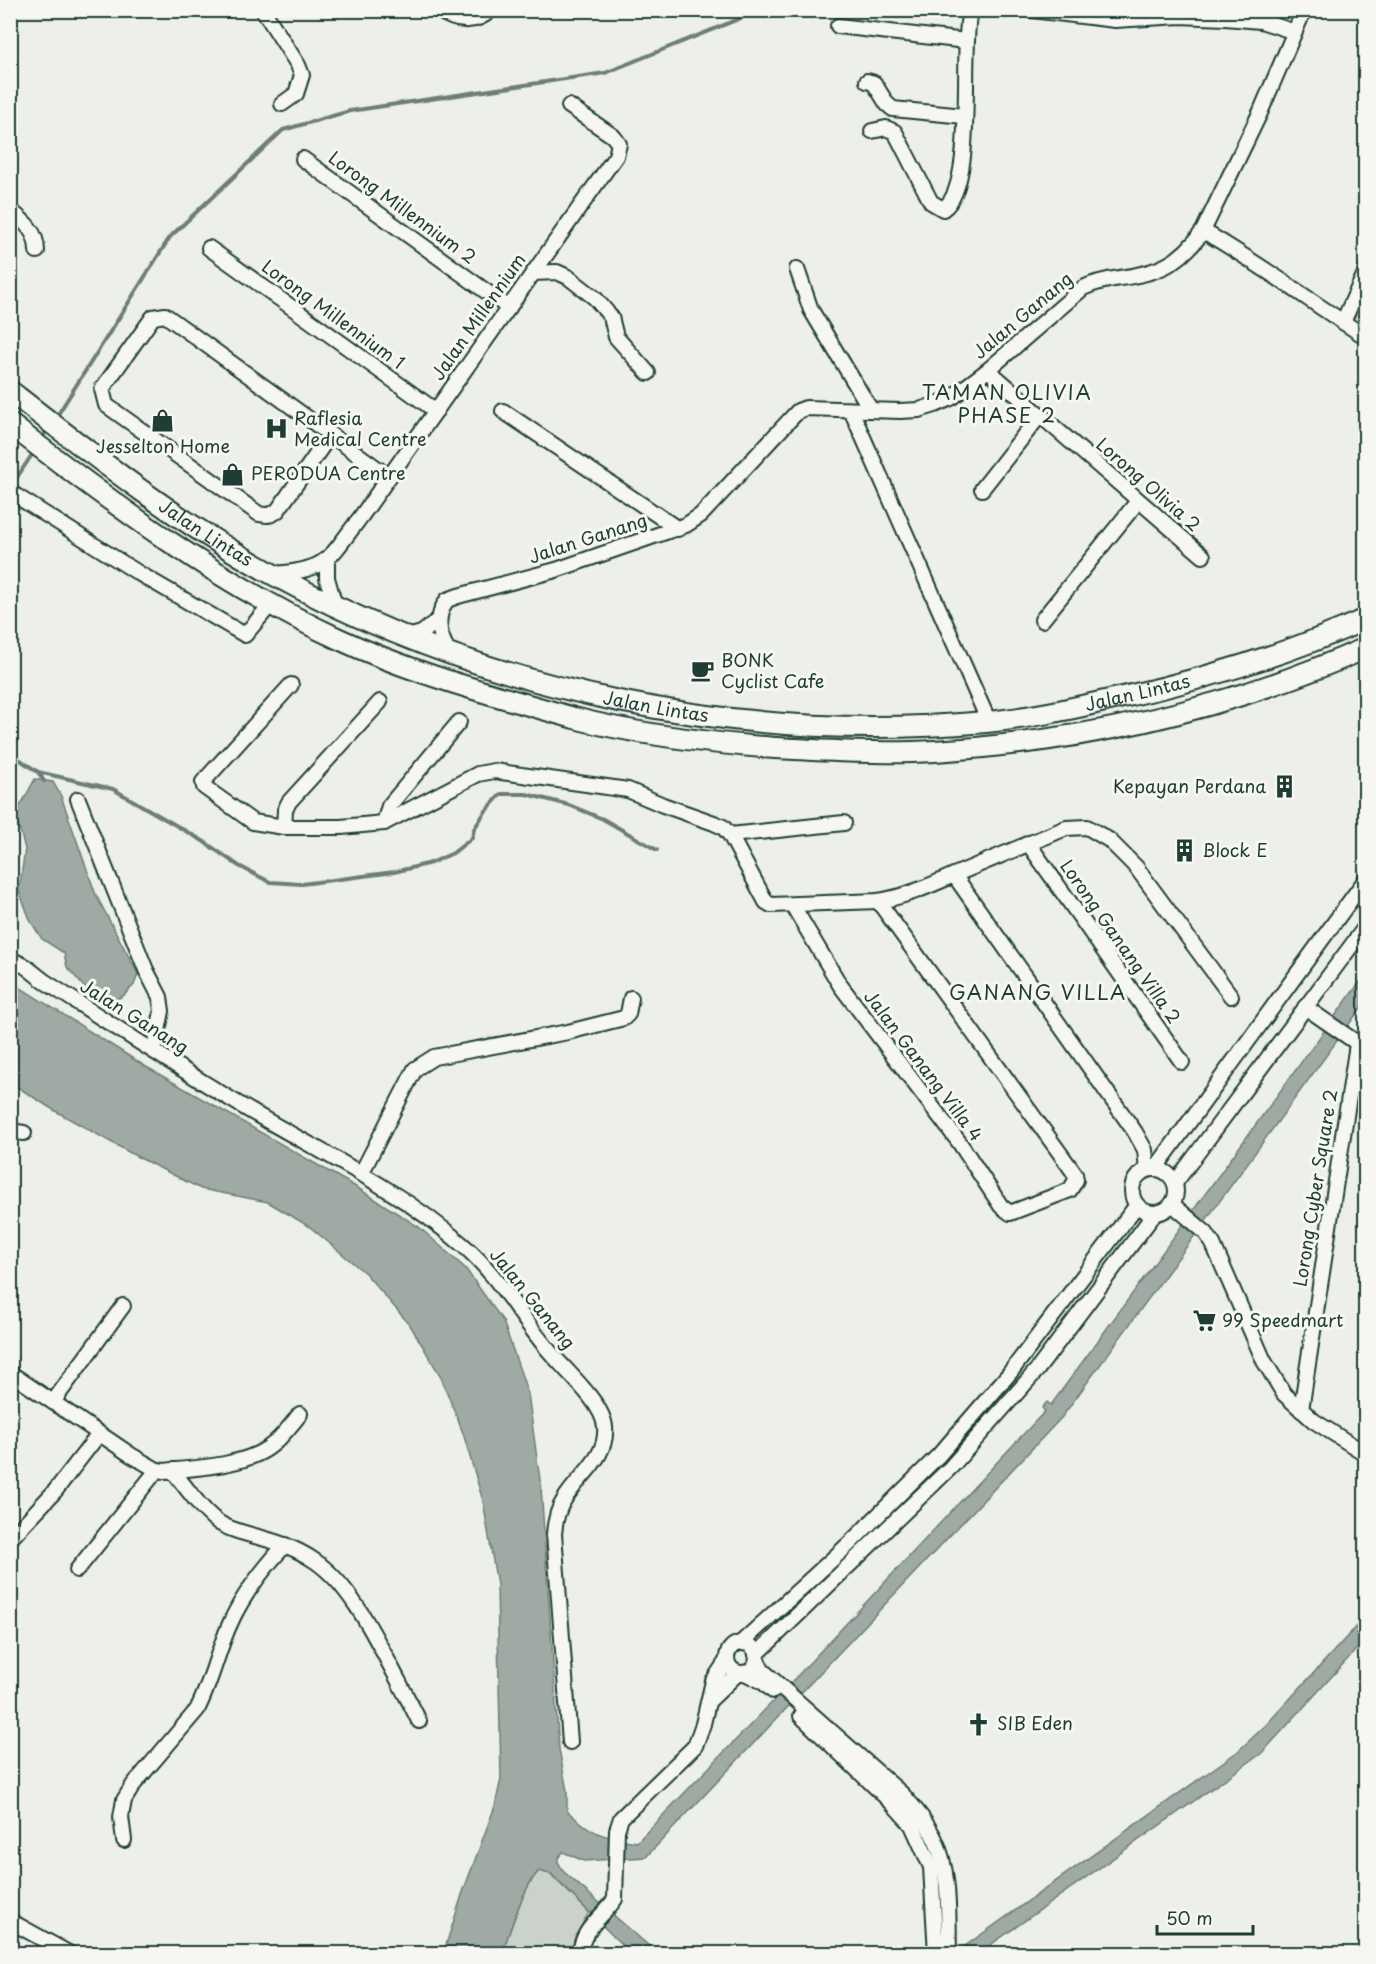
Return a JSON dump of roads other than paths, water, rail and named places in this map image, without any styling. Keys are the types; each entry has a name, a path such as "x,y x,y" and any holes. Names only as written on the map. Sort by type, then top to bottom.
{"highway":[{"name":"Jalan Lintas","path":"10,391 124,480 195,527 273,574 335,606 450,654 581,693 663,710 742,721 836,727 927,726 989,722 1098,703 1198,680 1326,637 1365,619"},
{"name":"Jalan Lintas","path":"18,430 110,501 177,547 271,604 338,638 399,664 455,684 576,718 652,734 738,746 834,752 933,751 1030,742 1167,717 1281,683 1365,648"},
{"path":"927,726 923,734 924,740 933,751"}],"street":[{"path":"263,10 302,75 296,93 282,104"},
{"path":"438,10 453,19 466,21 477,19 491,10"},
{"path":"872,131 886,128 895,132 931,202 943,209 949,205 961,176 966,40 970,10"},
{"path":"1032,10 1115,20 1180,16 1261,21 1295,32"},
{"name":"Jalan Ganang","path":"406,637 422,633 438,620 443,605 452,598 556,570 678,529 701,515 798,411 806,408 900,411 919,410 936,405 951,398 988,370 1083,288 1092,283 1151,273 1164,268 1185,252 1203,231 1256,123 1304,10"},
{"path":"838,26 966,40"},
{"path":"867,81 874,83 887,104 893,109 964,116"},
{"name":"Jalan Millennium","path":"327,560 389,477 619,150 619,144 613,136 569,106"},
{"name":"Lorong Millennium 2","path":"303,159 509,308"},
{"path":"10,210 37,238 38,251"},
{"path":"1203,231 1244,255 1365,337"},
{"name":"Lorong Millennium 1","path":"209,248 436,411"},
{"path":"797,269 811,310 871,410"},
{"path":"1343,322 1365,271"},
{"path":"533,273 557,272 568,277 596,298 611,317 616,337 648,373"},
{"path":"330,435 278,510 272,515 259,514 106,405 102,389 153,317 165,315 389,477"},
{"name":"Lorong Olivia 2","path":"988,370 1203,556"},
{"path":"851,410 989,722"},
{"path":"503,411 678,529"},
{"path":"982,489 1040,415"},
{"path":"10,492 140,574 245,635 271,604"},
{"path":"1042,620 1138,501"},
{"path":"273,574 308,570 327,560 327,578 335,606"},
{"path":"438,620 443,644 450,654"},
{"path":"291,685 203,783 204,788 253,822 284,827 341,827 384,823 478,774 494,771 628,790 663,806 723,827 730,834 766,902 771,905 793,906 878,901 909,895 1066,828 1087,827 1109,840 1136,867 1231,996"},
{"path":"284,827 285,810 289,802 380,702"},
{"path":"384,823 388,806 459,722"},
{"path":"78,800 146,970 160,997 162,1011 154,1051"},
{"path":"730,834 844,823"},
{"name":"Lorong Ganang Villa 2","path":"1028,843 1182,1062"},
{"path":"954,875 1135,1131 1151,1169"},
{"path":"1365,879 1151,1169 1141,1173 1132,1185 1133,1199 1142,1209 1155,1213 1178,1209 1206,1233 1213,1244 1264,1361 1284,1394 1314,1421 1365,1454"},
{"name":"Jalan Ganang Villa 4","path":"793,906 840,986 959,1142 1001,1206 1010,1213 1070,1190 1074,1186 1075,1174 878,901"},
{"path":"1175,1183 1365,926"},
{"name":"Jalan Ganang","path":"10,959 25,966 44,981 246,1108 402,1199 441,1227 490,1272 547,1349 603,1416 606,1437 602,1448 563,1501 558,1511 554,1534 570,1742"},
{"path":"361,1174 415,1069 434,1058 568,1032 624,1018 628,1014 631,998"},
{"path":"1305,1007 1361,1046"},
{"name":"Lorong Cyber Square 2","path":"1301,1410 1361,1046"},
{"path":"1151,1169 1167,1173 1175,1183 1178,1209"},
{"path":"580,1953 584,1937 591,1926 615,1899 617,1830 623,1816 695,1746 713,1681 727,1660 729,1651 741,1643 843,1550 939,1455 1009,1374 1137,1205"},
{"path":"709,1701 741,1673 753,1668 756,1657 951,1467 1037,1370 1155,1213"},
{"path":"53,1402 123,1306"},
{"path":"10,1373 99,1434 157,1470 220,1464 257,1454 280,1437 300,1414"},
{"path":"10,1539 55,1491 99,1434"},
{"path":"77,1569 157,1470"},
{"path":"172,1470 220,1523 232,1529 285,1545 316,1562 333,1576 355,1605 382,1650 410,1699 419,1721"},
{"path":"124,1840 121,1817 124,1800 134,1784 197,1710 204,1697 228,1627 238,1608 258,1576 285,1545"},
{"path":"741,1643 749,1646 766,1679 808,1716 912,1825 931,1867 942,1950"},
{"path":"727,1660 730,1668 766,1679"},
{"path":"10,1921 70,1953"}],"waterway":[{"path":"55,419 170,237 283,130 350,111 605,73 761,10"},
{"path":"40,441 49,427"},
{"path":"10,488 35,450"},
{"path":"10,753 38,772 44,781"},
{"path":"38,772 113,789 203,841 239,866 270,882 302,884 394,872 431,863 453,853 472,838 474,829 485,812 501,794 526,794 569,805 603,819 657,850"}],"place":[{"name":"Jesselton Home","path":"163,421"},
{"name":"Raflesia Medical Centre","path":"276,429"},
{"name":"PERODUA Centre","path":"233,474"},
{"name":"BONK Cyclist Cafe","path":"703,671"},
{"name":"Kepayan Perdana","path":"1284,787"},
{"name":"Block E","path":"1184,851"},
{"name":"99 Speedmart","path":"1204,1321"},
{"name":"SIB Eden","path":"979,1724"}],"district":[{"name":"TAMAN OLIVIA PHASE 2","path":"1007,404"},
{"name":"GANANG VILLA","path":"1038,993"}]}
